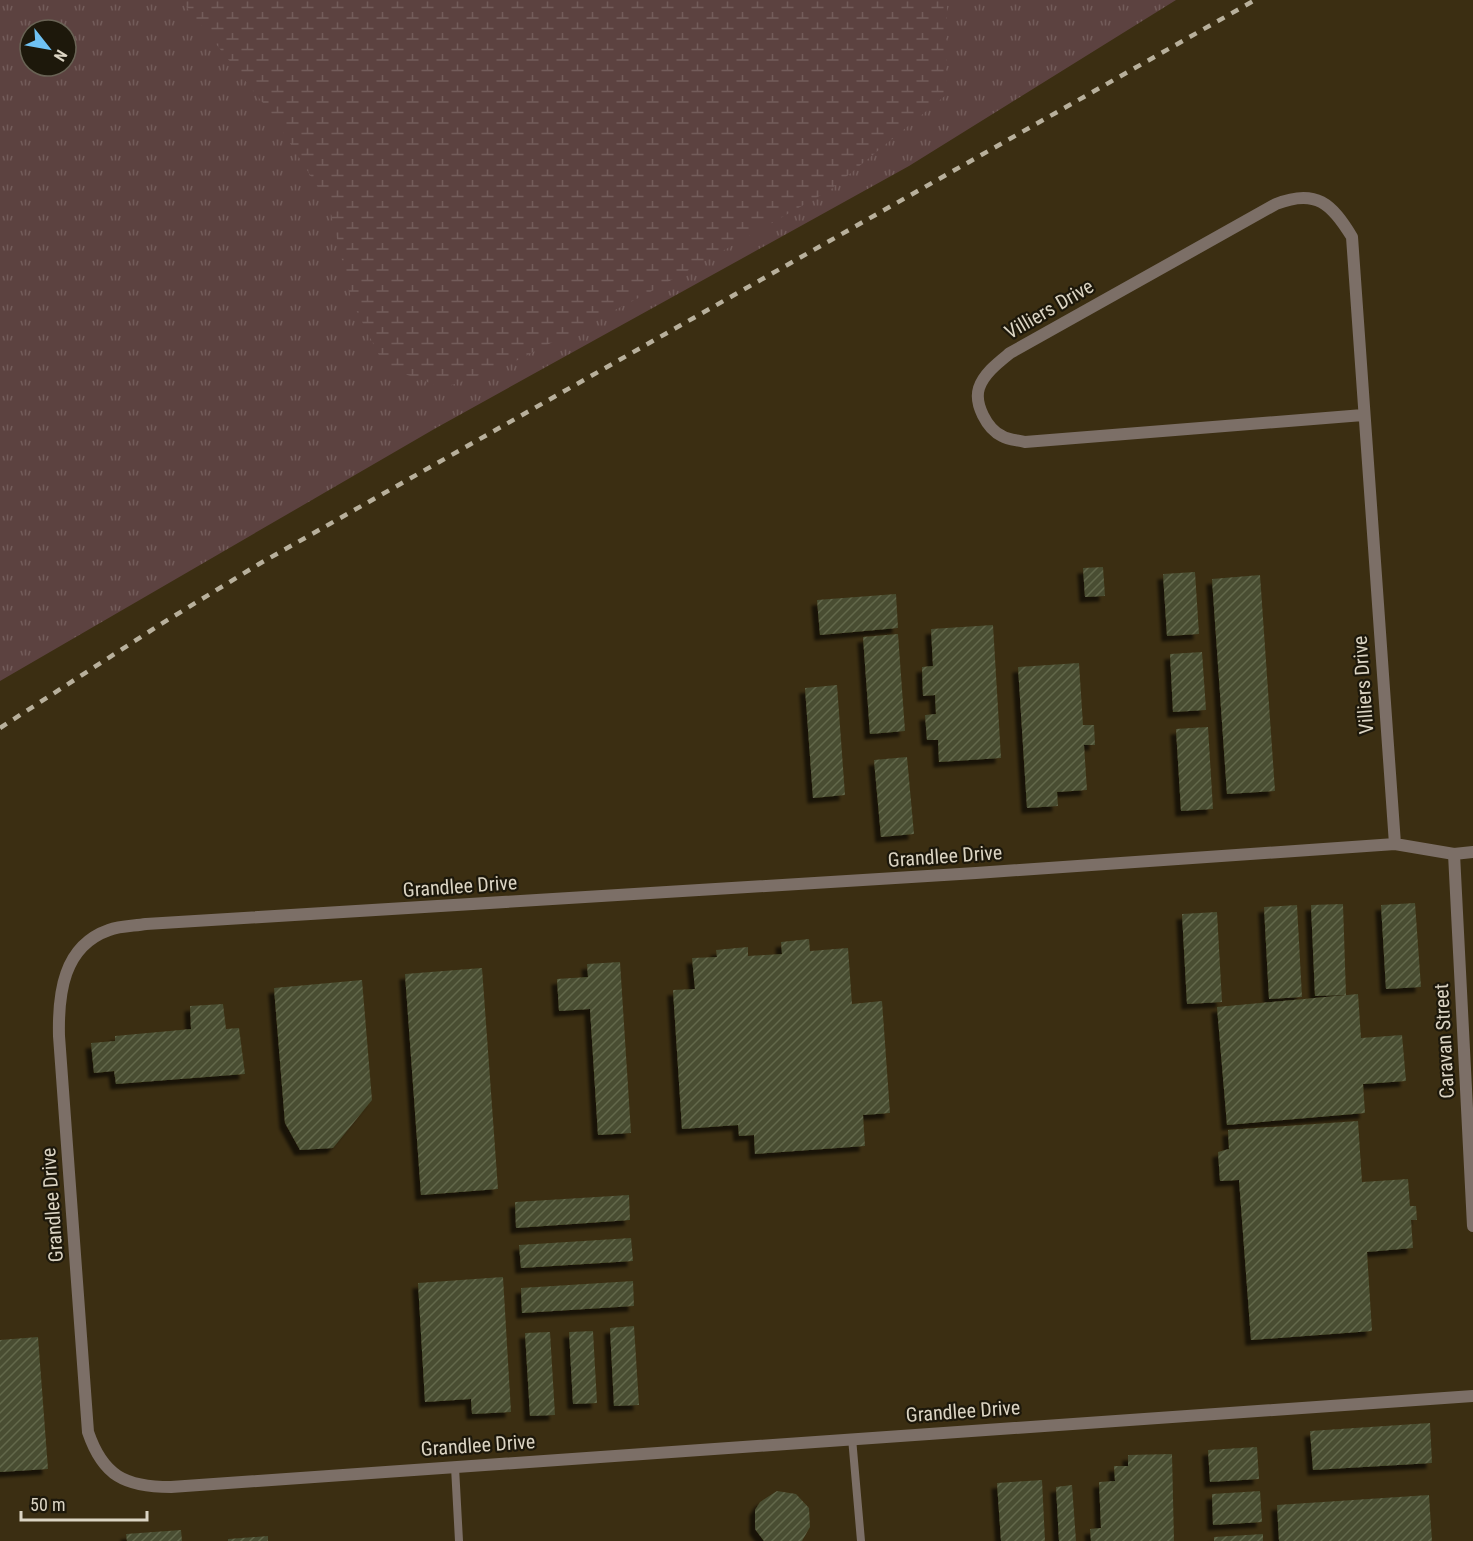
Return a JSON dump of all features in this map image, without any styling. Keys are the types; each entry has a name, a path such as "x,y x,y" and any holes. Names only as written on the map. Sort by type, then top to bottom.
{"street":[{"name":"Villiers Drive","path":"1363,415 1025,442 1001,436 986,422 979,402 978,388 991,369 1011,353 1276,204 1295,196 1316,200 1337,211 1352,237 1395,844"},
{"name":"Grandlee Drive","path":"1473,852 1454,854 1395,844 988,873 146,924 110,930 91,939 71,962 58,1000 88,1432 96,1455 107,1469 119,1477 155,1487 1473,1396"},
{"name":"Caravan Street","path":"1454,854 1473,1226"}],"lane":[{"path":"852,1438 861,1541"},
{"path":"455,1467 459,1541"}],"green space":[{"path":"0,0 1176,0 909,166 436,428 0,681"},
{"path":"181,0 947,0 946,95 830,190 652,291 510,364 444,388 385,367 352,302 329,205 271,113"}],"building":[{"path":"1103,567 1105,596 1085,597 1083,568"},
{"path":"1195,572 1199,634 1167,636 1163,574"},
{"path":"1260,575 1275,791 1227,794 1212,579"},
{"path":"896,594 898,628 820,635 817,600"},
{"path":"993,625 1001,758 939,762 938,740 927,740 925,715 936,714 935,695 923,696 922,667 933,666 931,629"},
{"path":"898,634 905,731 870,734 863,637"},
{"path":"1202,652 1206,710 1173,712 1170,654"},
{"path":"1079,663 1083,725 1094,725 1095,745 1084,745 1087,790 1057,792 1058,806 1027,808 1018,667"},
{"path":"837,685 845,795 813,798 805,688"},
{"path":"1208,727 1213,809 1181,811 1176,729"},
{"path":"907,757 914,834 881,837 874,760"},
{"path":"1415,903 1421,987 1386,989 1381,905"},
{"path":"1343,904 1346,995 1315,996 1311,905"},
{"path":"1297,905 1302,997 1269,999 1264,907"},
{"path":"1217,912 1222,1002 1187,1004 1182,914"},
{"path":"809,939 810,951 848,948 852,1004 882,1001 890,1113 863,1115 865,1146 755,1154 754,1135 739,1136 738,1125 682,1129 673,990 695,989 692,958 717,957 716,950 748,947 748,956 782,954 781,942"},
{"path":"620,962 631,1133 598,1135 590,1009 559,1011 557,979 588,977 587,964"},
{"path":"482,968 498,1189 421,1195 405,974"},
{"path":"362,980 372,1100 333,1148 300,1150 285,1123 274,988"},
{"path":"1358,994 1361,1038 1402,1035 1406,1081 1363,1084 1365,1113 1227,1125 1217,1007"},
{"path":"223,1004 226,1029 239,1028 245,1074 116,1084 114,1071 94,1073 91,1043 115,1041 115,1036 191,1029 190,1006"},
{"path":"1358,1121 1362,1182 1408,1179 1410,1206 1416,1206 1417,1220 1411,1220 1413,1248 1367,1252 1372,1331 1251,1340 1239,1180 1220,1181 1218,1152 1229,1149 1228,1130"},
{"path":"629,1195 630,1220 516,1228 515,1202"},
{"path":"631,1238 633,1261 521,1268 519,1245"},
{"path":"503,1277 511,1412 472,1414 471,1399 425,1402 418,1283"},
{"path":"633,1281 634,1306 522,1313 521,1288"},
{"path":"634,1326 639,1405 614,1406 610,1328"},
{"path":"593,1331 597,1403 573,1404 569,1332"},
{"path":"550,1332 555,1415 530,1416 525,1333"},
{"path":"38,1337 48,1469 0,1472 0,1340"},
{"path":"1430,1423 1432,1463 1313,1470 1310,1431"},
{"path":"1257,1447 1259,1479 1210,1482 1208,1450"},
{"path":"1172,1454 1174,1541 1091,1541 1090,1529 1101,1528 1099,1482 1115,1481 1114,1466 1128,1466 1128,1455"},
{"path":"1042,1480 1045,1541 1001,1541 997,1483"},
{"path":"1072,1485 1076,1541 1059,1541 1056,1487"},
{"path":"777,1491 796,1494 809,1508 810,1527 802,1541 764,1541 755,1529 755,1510 760,1502"},
{"path":"1260,1491 1262,1522 1213,1525 1212,1494"},
{"path":"1429,1495 1432,1541 1279,1541 1277,1505"},
{"path":"181,1530 182,1541 127,1541 126,1534"},
{"path":"1263,1534 1263,1541 1214,1541 1214,1537"},
{"path":"268,1536 268,1541 228,1541 228,1539"}],"railway":[{"path":"0,728 259,564 1255,0"}]}
